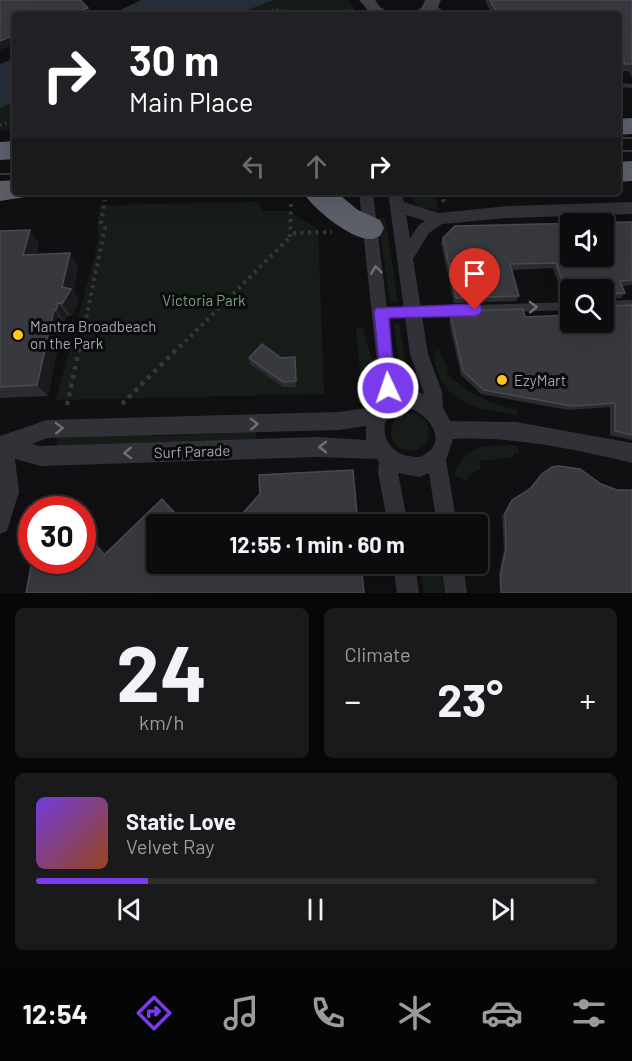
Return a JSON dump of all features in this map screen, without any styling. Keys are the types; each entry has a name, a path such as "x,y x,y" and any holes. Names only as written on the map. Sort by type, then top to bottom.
{"highway":[{"path":"321,195 348,218 370,228"}],"street":[{"path":"366,195 381,312 383,409 375,432 385,454 396,514"},
{"path":"395,198 414,212 632,208"},
{"path":"385,454 408,467 428,464 442,450 445,430 434,410 432,392 419,354 395,198"},
{"path":"404,259 424,229 442,213"},
{"path":"383,409 397,400 417,400 434,410"},
{"name":"Surf Parade","path":"1,448 47,429 164,428 339,421 383,409"},
{"path":"445,430 489,428 529,432 632,453"},
{"name":"Surf Parade","path":"1,448 41,456 308,447 385,454"},
{"path":"0,524 9,492 1,448"},
{"path":"436,458 446,514"},
{"path":"405,574 408,593"},
{"path":"453,574 456,593"}],"lane":[{"path":"614,305 632,304"},
{"path":"381,312 560,306"}],"path":[{"path":"347,12 357,9 372,11"},
{"path":"271,12 273,10 291,12"},
{"path":"441,195 442,213"},
{"path":"67,405 105,228 101,223 105,200"},
{"path":"290,237 291,204"},
{"path":"122,404 290,237 296,233 335,232"}],"green space":[{"path":"273,0 349,0 355,12 243,12"},
{"path":"12,103 12,131 0,130 0,108"},
{"path":"409,195 435,195 438,210 419,207"},
{"name":"Victoria Park","path":"260,202 262,211 288,211 318,229 324,394 56,400 94,259 99,235 97,228 100,205"},
{"path":"378,218 385,218 398,302 390,302"},
{"path":"394,324 399,324 410,387 402,382"},
{"path":"356,327 363,327 372,358 375,380 370,399 363,407"},
{"path":"438,349 448,369 447,374 463,388 480,397 518,410 518,415 481,408 459,399 450,392 434,362 434,354"},
{"path":"410,413 423,419 429,432 423,445 410,451 397,445 391,432 397,419"},
{"path":"256,432 256,440 56,449 58,436 82,433 155,436"},
{"path":"514,445 519,448 519,453 514,453 514,457 479,461 481,470 476,470 466,480 454,476 470,452 485,447"},
{"path":"421,574 442,574 444,593 424,593"}],"shaded area":[{"path":"141,0 273,0 243,12 116,12"},
{"path":"12,59 12,103 0,108 0,64"}],"building":[{"path":"0,0 80,0 88,8 77,12 12,12 12,36 0,41"},
{"path":"490,0 632,0 632,64 625,64 621,61 621,12 496,12"},
{"path":"614,222 632,222 632,280 620,281 625,293 614,294 614,279 562,279 556,263 510,264 519,296 456,298 443,238 455,226 560,224 560,267 614,267"},
{"path":"30,230 23,255 70,253 62,287 71,289 62,304 58,303 54,310 37,385 0,387 0,231"},
{"path":"631,305 632,435 615,431 615,403 572,406 484,390 463,371 451,317 459,316 458,311 523,309 525,317 560,315 560,333 614,333 614,306"},
{"path":"262,344 281,358 295,357 296,381 283,382 249,358"},
{"path":"552,467 580,469 601,484 617,490 632,490 632,593 502,593 501,573 506,548 505,514 512,500 530,489 542,474"},
{"path":"353,470 357,514 242,514 260,494 259,475"},
{"path":"162,499 176,514 146,514"},
{"path":"146,514 146,574 362,574 364,593 26,593 30,574 96,574 96,545 104,555"}],"tram line":[{"path":"621,138 632,138"},
{"path":"621,151 632,151"},
{"path":"0,174 12,174"}],"place":[{"name":"Mantra Broadbeach on the Park","path":"18,335"},
{"name":"EzyMart","path":"502,380"}],"route":[{"path":"388,388 381,312 475,310"}]}
